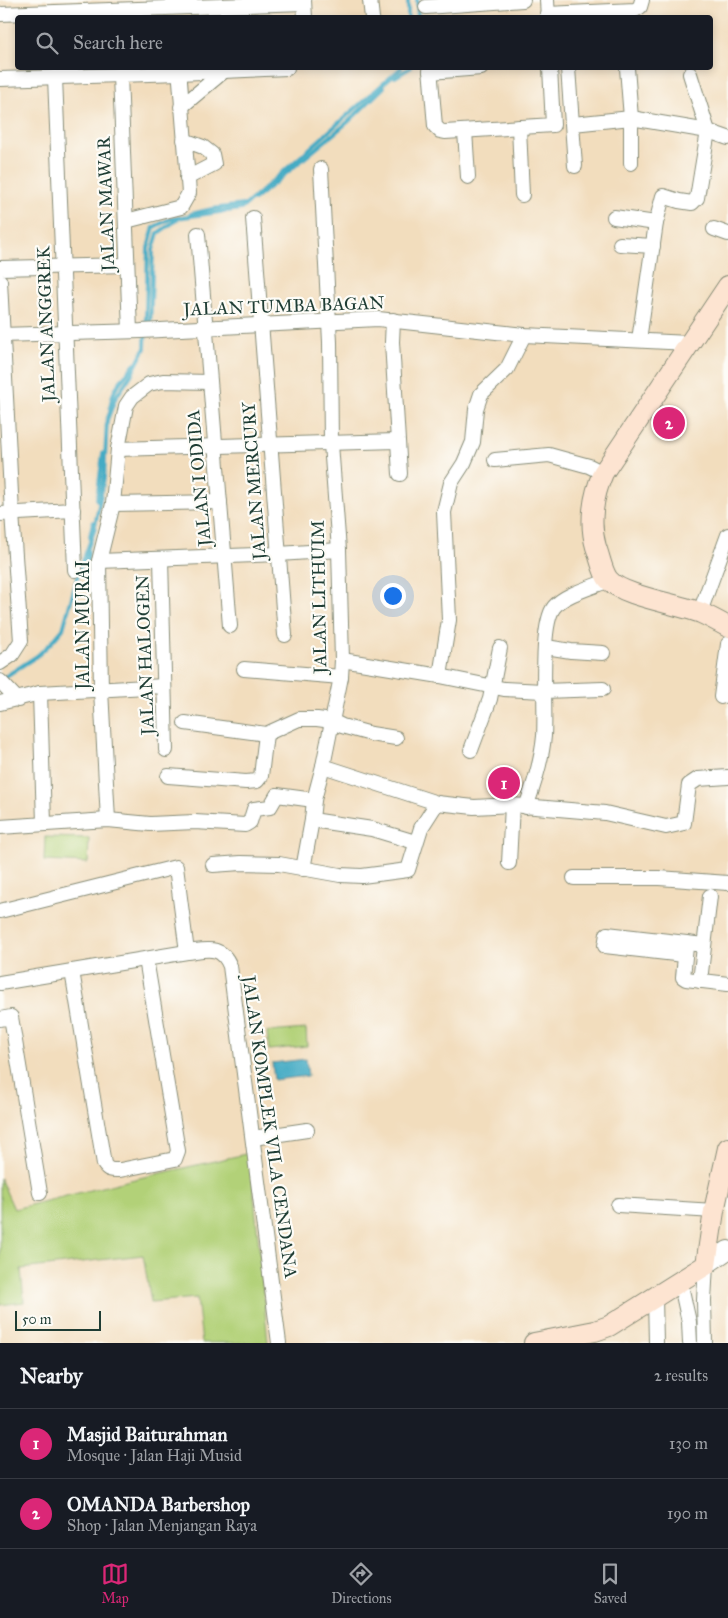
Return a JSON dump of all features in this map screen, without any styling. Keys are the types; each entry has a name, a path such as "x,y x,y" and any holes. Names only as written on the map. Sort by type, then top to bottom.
{"main road":[{"path":"728,286 603,473 597,487 592,515 594,538 608,580 626,590 700,612 728,627"},
{"path":"539,1343 595,1332 609,1326 706,1265 714,1211 728,1149"}],"street":[{"path":"370,0 372,15"},
{"path":"426,8 523,0"},
{"path":"547,0 548,15"},
{"path":"562,15 635,10 640,7 642,0"},
{"path":"0,14 23,6 108,14 259,2 304,1 305,15"},
{"path":"0,78 179,70 245,70"},
{"path":"126,222 181,207 189,193 179,70"},
{"path":"430,70 434,123 436,128 442,132 553,125 550,70"},
{"path":"568,70 575,166"},
{"path":"627,70 632,163"},
{"path":"181,107 224,71"},
{"name":"JALAN MAWAR","path":"113,73 126,222 127,265 136,331"},
{"path":"639,340 656,223 663,196 688,203 696,201 708,131 690,74"},
{"name":"JALAN ANGGREK","path":"54,77 75,570"},
{"path":"573,124 631,118 708,131 728,138"},
{"path":"519,127 522,195"},
{"path":"465,130 468,177"},
{"path":"184,140 203,147 212,154 214,164 188,178"},
{"name":"JALAN LITHUIM","path":"303,869 314,800 323,766 341,677 342,660 338,550 331,444 329,320 321,169"},
{"path":"614,217 656,223"},
{"name":"JALAN MERCURY","path":"253,218 285,635"},
{"path":"714,229 728,234"},
{"name":"JALAN I ODIDA","path":"198,234 230,626"},
{"path":"620,244 653,246"},
{"path":"0,268 127,265"},
{"path":"0,282 6,513 21,641 12,655 0,663"},
{"name":"JALAN TUMBA BAGAN","path":"1,335 170,330 329,320 392,320 524,336 689,343"},
{"path":"392,320 400,474"},
{"path":"440,676 449,620 444,512 446,498 451,483 464,463 473,442 476,409 481,394 507,369 524,336"},
{"name":"JALAN MURAI","path":"108,820 101,690 99,561 113,504 118,449 126,406 132,397 149,384 163,381 210,382"},
{"path":"118,449 397,441"},
{"path":"496,460 549,455 589,466 603,473"},
{"path":"113,504 220,502"},
{"path":"6,513 73,510"},
{"path":"700,612 728,535"},
{"path":"99,561 338,550"},
{"name":"JALAN HALOGEN","path":"161,559 166,750"},
{"path":"526,807 533,788 544,736 543,691 546,648 548,624 553,609 562,600 608,580"},
{"path":"721,698 728,644"},
{"path":"471,750 490,699 500,648"},
{"path":"546,648 603,653"},
{"path":"342,660 440,676 492,688 543,691 603,689"},
{"path":"244,669 341,677"},
{"path":"0,703 9,690 40,692 164,686"},
{"path":"40,692 44,823"},
{"path":"185,723 266,734 299,719 332,721 342,726 371,734 396,738"},
{"path":"168,776 246,782 257,781 261,776 266,734"},
{"path":"323,766 437,804 474,807 512,805 605,813 666,828 684,823 689,785 698,779 728,777"},
{"path":"0,827 108,820 150,824 195,822 245,825 250,822 254,809 270,807 277,795 314,800"},
{"path":"213,865 279,864 303,869 362,876 408,870 415,842 425,819 437,804"},
{"path":"509,863 512,805"},
{"path":"312,820 372,829 415,842"},
{"path":"0,911 176,867 187,952"},
{"path":"574,878 659,878 728,883"},
{"path":"700,981 710,896"},
{"path":"704,945 685,949 682,977 728,984"},
{"name":"JALAN KOMPLEK VILA CENDANA","path":"0,982 187,952 209,950 223,954 230,966 279,1343"},
{"path":"72,971 104,1164 106,1168 111,1170 120,1170 175,1158 178,1151 146,959"},
{"path":"0,1019 11,1017 40,1193"},
{"path":"253,1138 307,1130"},
{"path":"618,1206 714,1211"},
{"path":"706,1343 704,1300 706,1265 728,1250"},
{"path":"680,1281 689,1322 690,1343"},
{"path":"654,1297 656,1343"}],"green space":[{"path":"45,837 89,838 88,863 44,861"},
{"path":"306,1029 307,1046 269,1050 267,1032"},
{"path":"250,1153 268,1343 202,1343 197,1298 151,1302 143,1255 21,1269 24,1302 0,1305 0,1178 14,1209"}],"water":[{"path":"306,1059 308,1076 274,1080 272,1063"}],"waterway":[{"path":"408,0 408,15"},
{"path":"417,0 418,15"},
{"path":"3,678 37,656 63,629 78,575 94,531 104,478 107,420 116,397 131,375 145,348 148,248 154,227 170,219 241,209 399,70"},
{"path":"395,77 407,70"},
{"path":"254,200 348,122 384,87"},
{"path":"191,214 243,205"},
{"path":"150,328 153,250 158,233 178,219"},
{"path":"110,409 113,394 134,364"},
{"path":"97,500 103,453"},
{"path":"90,537 93,522"},
{"path":"87,574 88,552"}],"place":[{"name":"OMANDA Barbershop","path":"669,423"},
{"name":"Masjid Baiturahman","path":"504,783"}]}
